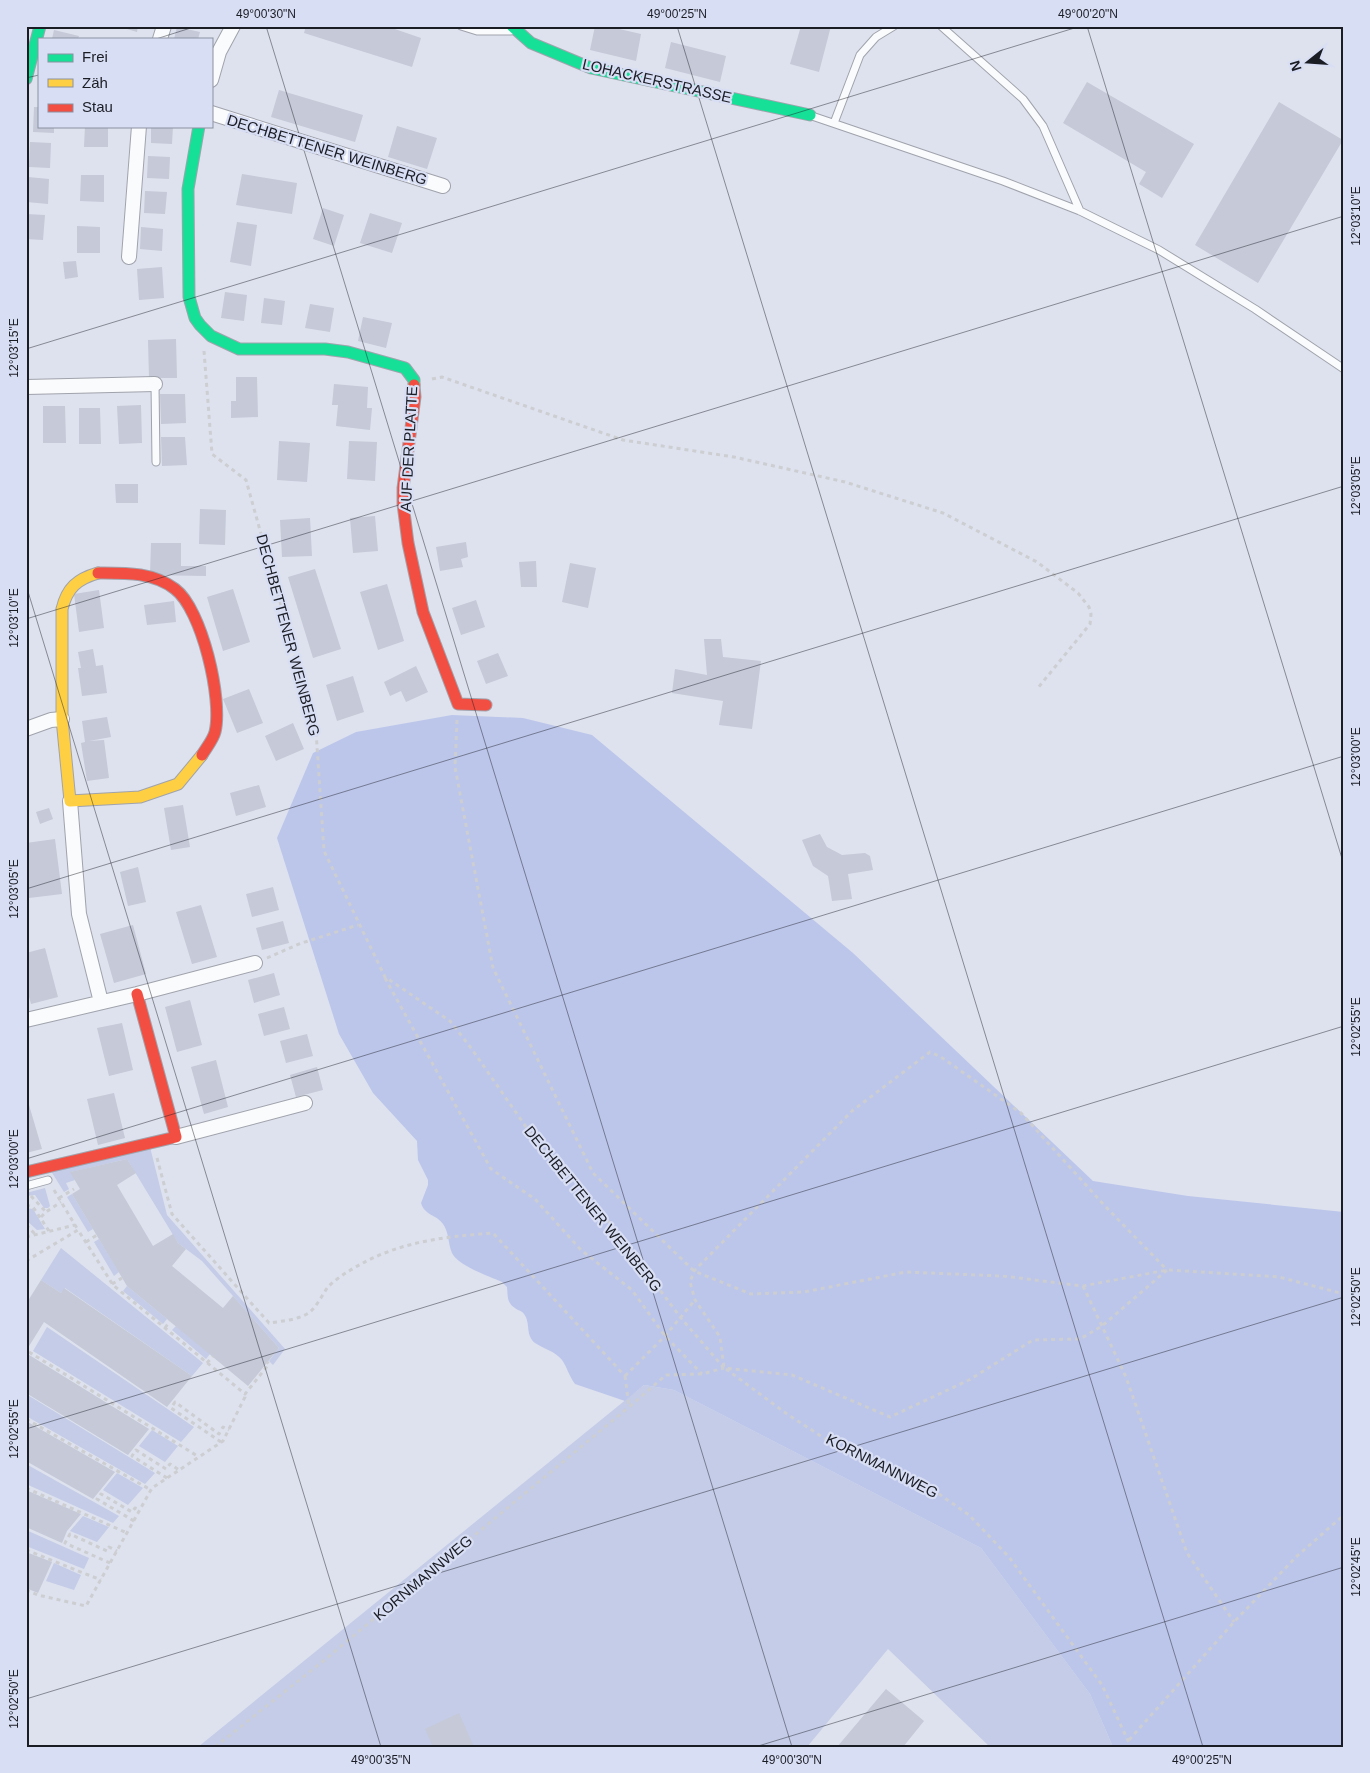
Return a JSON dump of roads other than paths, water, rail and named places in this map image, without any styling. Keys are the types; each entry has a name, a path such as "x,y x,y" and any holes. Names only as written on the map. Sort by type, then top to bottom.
{"street":[{"path":"31,76 40,26"},
{"path":"160,38 164,26"},
{"path":"212,76 219,52 233,26"},
{"name":"LOHACKERSTRASSE","path":"515,29 531,43 591,68 810,115"},
{"name":"DECHBETTENER WEINBERG","path":"212,114 443,186"},
{"path":"128,257 139,128"},
{"name":"AUF DER PLATTE","path":"199,128 188,189 189,297 192,312 202,330 227,345 239,349 325,349 348,352 405,368 414,380 415,397 403,504 408,543 423,612 458,704 486,705"},
{"path":"26,387 155,384"},
{"path":"70,801 140,797 178,784 200,759 215,733 218,704 210,659 192,612 177,590 163,582 144,575 98,573 87,576 73,584 66,594 62,608 62,719 79,914 101,1002"},
{"path":"26,729 51,720 62,719"},
{"path":"26,1020 137,994 255,963"},
{"path":"137,994 176,1137"},
{"path":"26,1172 153,1143 305,1103"}],"lane":[{"path":"461,26 477,31 515,29"},
{"path":"834,123 860,55 876,36 894,26"},
{"path":"941,26 1023,99 1044,126 1080,211"},
{"path":"810,115 1003,181 1080,211 1159,250 1255,309 1344,369"},
{"path":"155,384 156,462"},
{"path":"26,1186 48,1180"}]}
